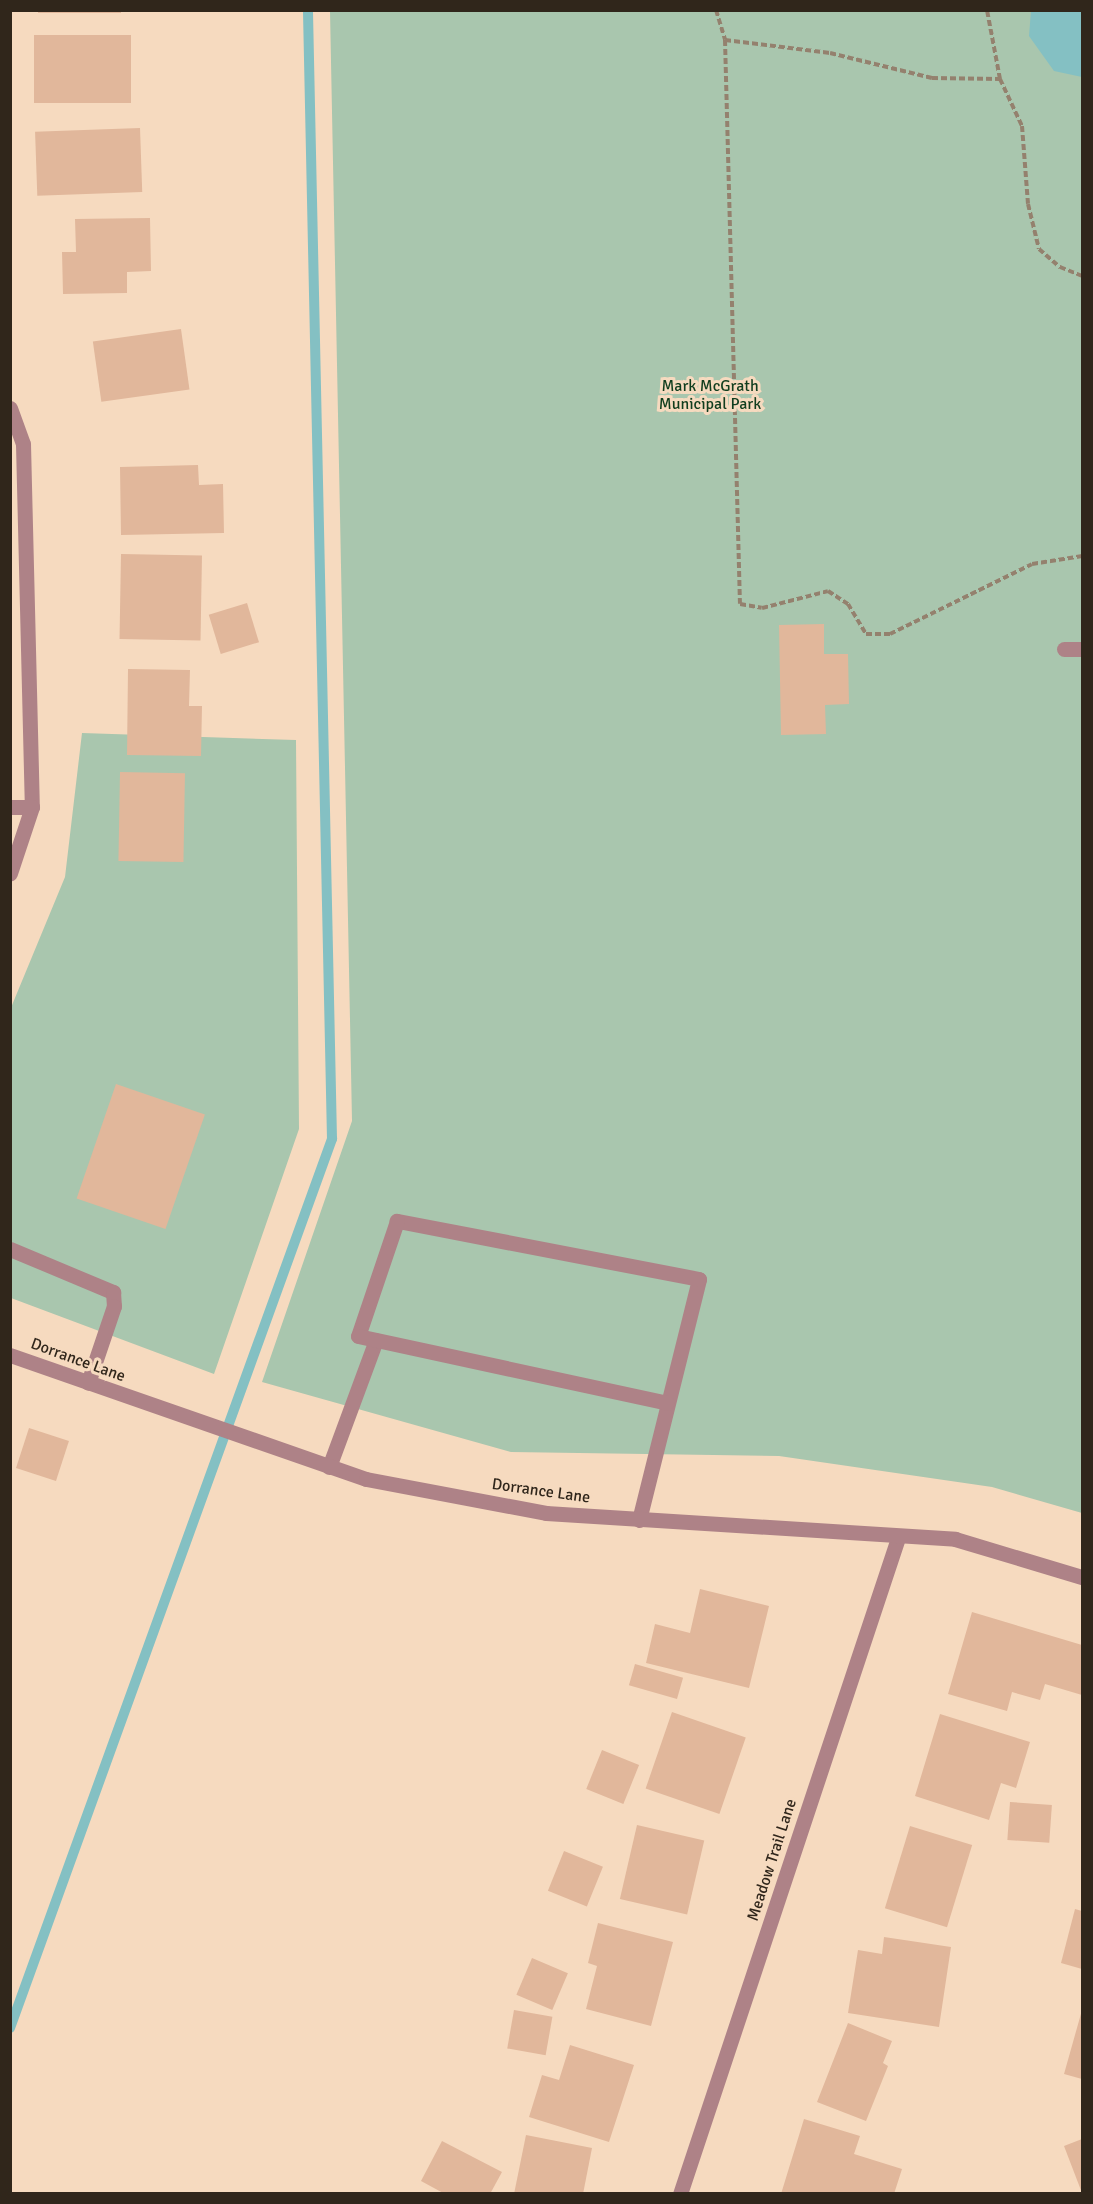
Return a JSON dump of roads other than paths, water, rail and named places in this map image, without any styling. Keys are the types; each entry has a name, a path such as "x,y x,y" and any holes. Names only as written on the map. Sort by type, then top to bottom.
{"street":[{"path":"10,408 23,444 32,807 10,873"},
{"path":"1064,649 1083,649"},
{"path":"10,807 32,807"},
{"path":"639,1520 699,1279 397,1221 358,1336 667,1403"},
{"path":"10,1249 113,1292 114,1306 87,1383"},
{"path":"329,1467 376,1340"},
{"name":"Dorrance Lane","path":"10,1355 329,1467 546,1513 898,1538 955,1539 1083,1577"},
{"name":"Meadow Trail Lane","path":"680,2193 898,1538"}],"water":[{"path":"1031,11 1082,11 1082,77 1054,71 1029,36"}],"waterway":[{"path":"10,2028 332,1139 308,10"}],"park label":[{"name":"Mark McGrath Municipal Park","path":"710,395"}]}
